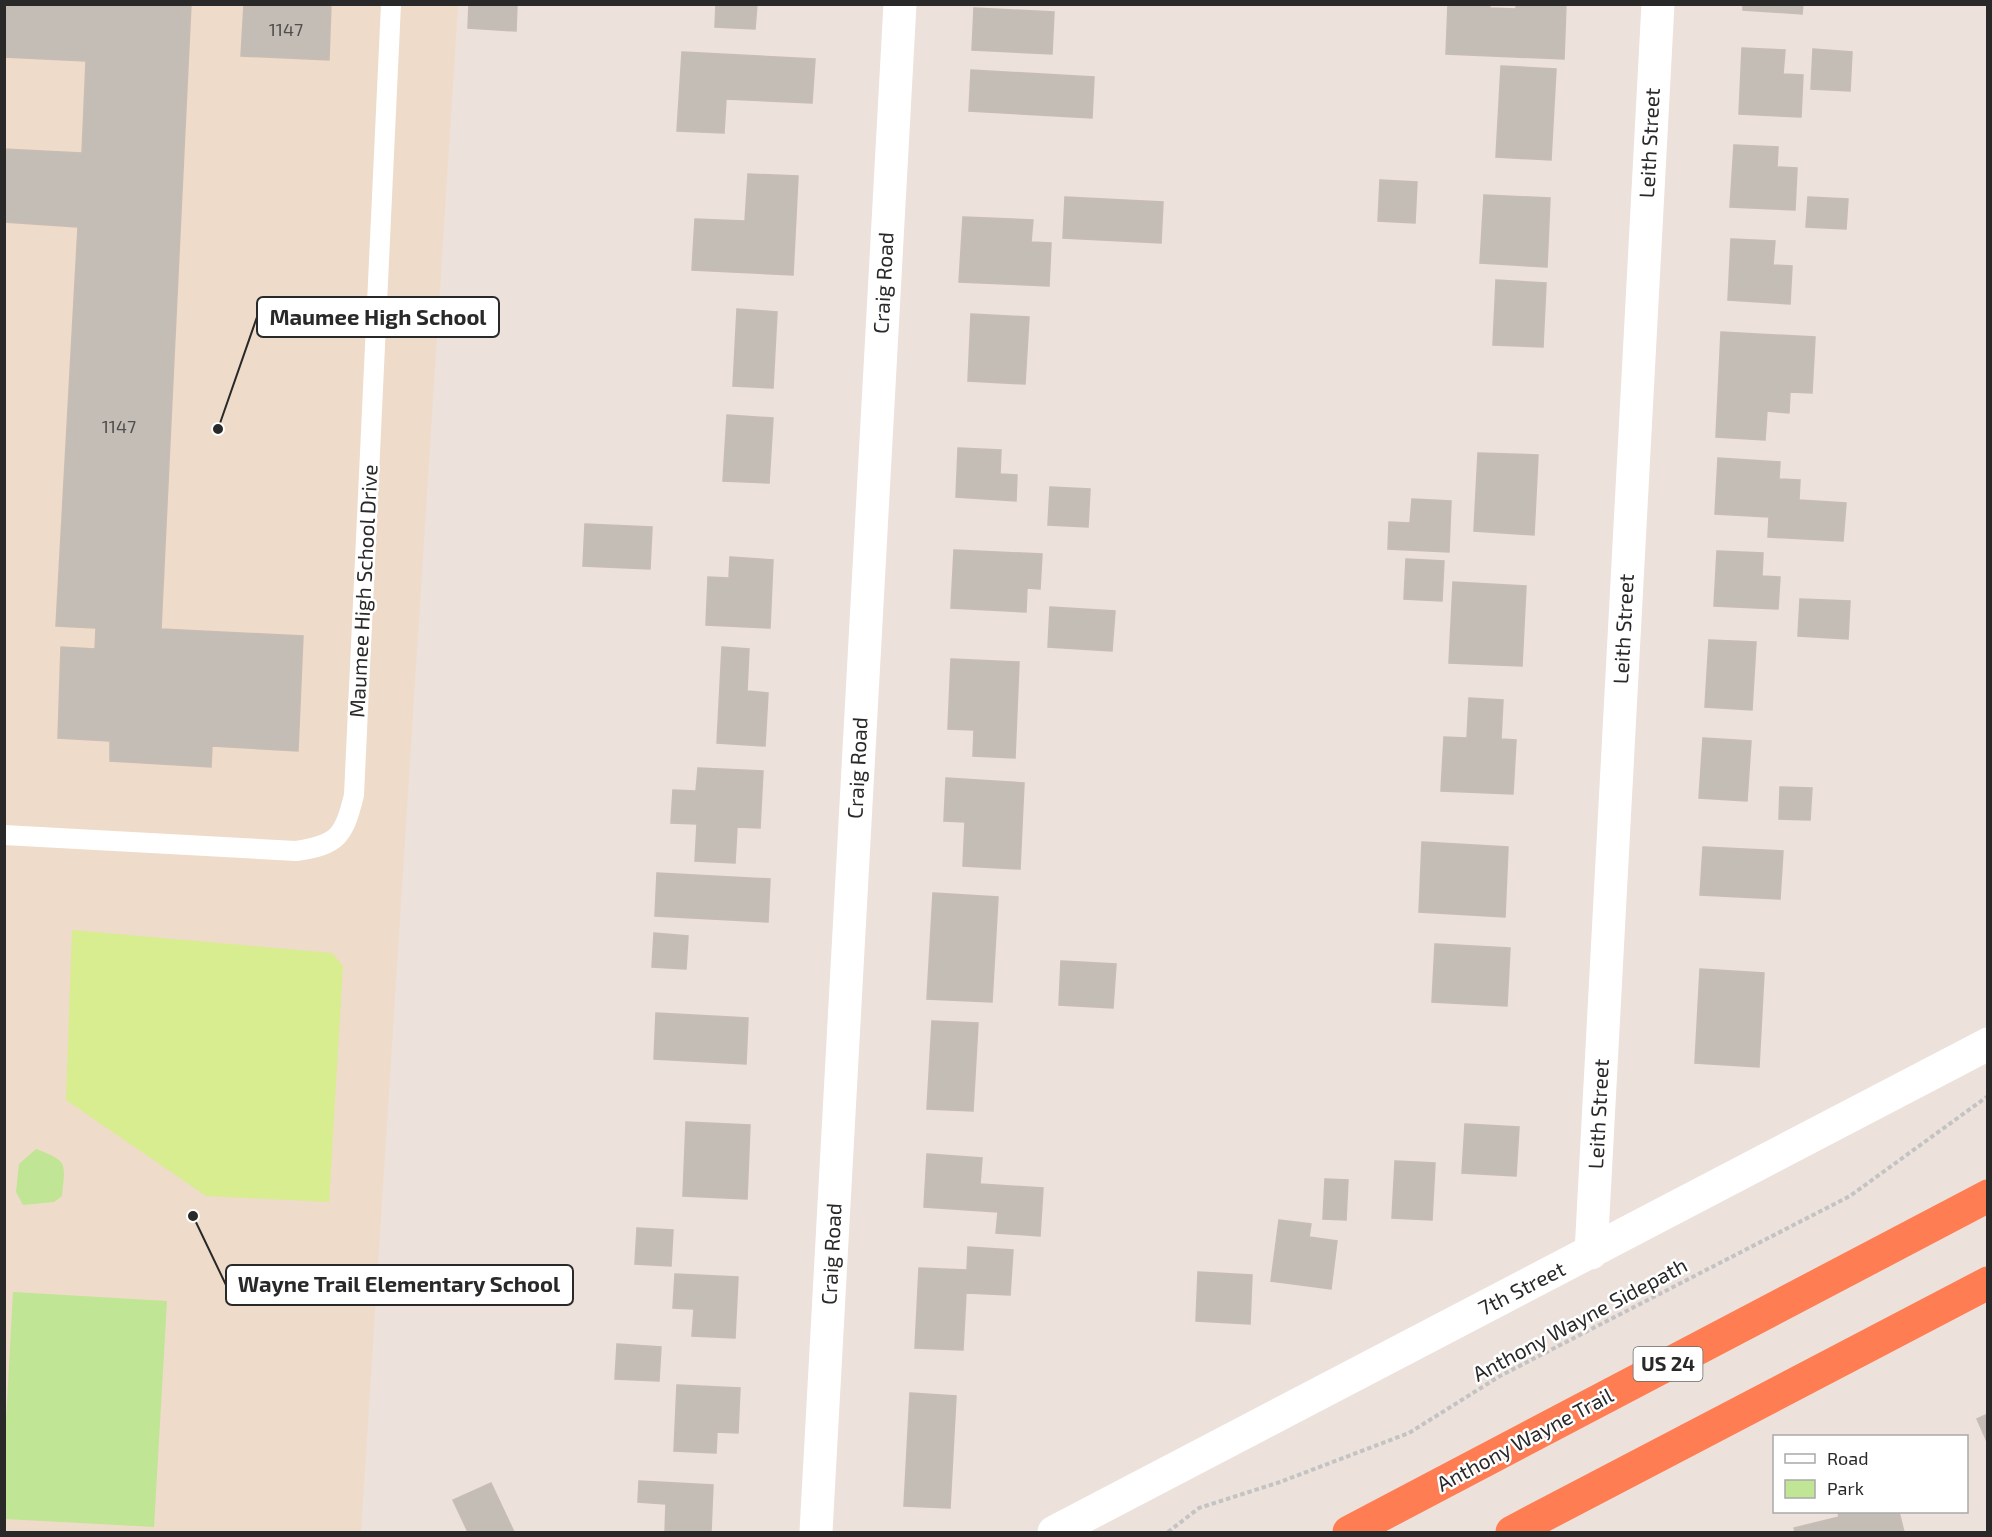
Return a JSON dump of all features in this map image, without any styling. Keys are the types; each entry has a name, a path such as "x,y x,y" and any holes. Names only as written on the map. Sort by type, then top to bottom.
{"highway":[{"name":"Anthony Wayne Trail","path":"1349,1533 1988,1196"},
{"path":"1512,1533 1988,1283"}],"street":[{"name":"Craig Road","path":"816,1533 900,4"},
{"name":"Leith Street","path":"1591,1253 1658,4"},
{"name":"7th Street","path":"1054,1533 1988,1044"}],"lane":[{"name":"Maumee High School Drive","path":"4,835 296,851 316,848 336,840 348,819 354,795 391,4"}],"path":[{"name":"Anthony Wayne Sidepath","path":"1168,1533 1199,1508 1280,1482 1409,1433 1500,1376 1850,1196 1988,1096"}],"shaded area":[{"path":"5,5 458,5 361,1532 5,1532"}],"green space":[{"path":"72,930 332,953 343,966 329,1202 206,1196 66,1100"},
{"path":"36,1149 60,1161 64,1170 62,1196 54,1202 23,1205 16,1192 19,1164"},
{"path":"13,1292 167,1301 154,1527 5,1519 5,1440"}],"building":[{"path":"4,4 191,4 161,629 303,636 298,751 212,746 211,767 110,761 110,741 58,738 61,647 95,649 96,628 56,626 78,227 4,222 4,149 82,153 86,61 4,57"},
{"path":"244,4 331,4 329,60 241,56"},
{"path":"469,4 517,4 516,31 468,28"},
{"path":"716,4 757,4 755,29 715,27"},
{"path":"1448,4 1490,4 1490,8 1516,9 1516,4 1566,4 1564,59 1446,54"},
{"path":"1743,4 1803,4 1802,14 1743,10"},
{"path":"974,8 1054,12 1052,54 972,50"},
{"path":"1742,48 1785,50 1783,74 1803,75 1801,117 1739,114"},
{"path":"1813,49 1852,52 1850,91 1811,89"},
{"path":"682,52 815,59 812,103 726,99 724,133 677,131"},
{"path":"1501,66 1556,69 1551,160 1496,157"},
{"path":"971,70 1094,77 1092,118 969,111"},
{"path":"1734,145 1778,147 1777,167 1797,168 1795,210 1730,207"},
{"path":"748,174 798,176 793,275 692,270 695,219 745,221"},
{"path":"1380,180 1417,182 1415,223 1378,221"},
{"path":"1484,195 1550,198 1547,267 1480,263"},
{"path":"1065,197 1163,202 1161,243 1063,238"},
{"path":"1808,197 1848,199 1846,229 1806,227"},
{"path":"963,217 1033,220 1031,242 1051,243 1049,286 959,282"},
{"path":"1731,239 1775,241 1773,265 1792,266 1790,304 1728,300"},
{"path":"1496,280 1546,283 1543,347 1493,345"},
{"path":"737,309 777,312 773,388 733,386"},
{"path":"971,314 1029,317 1025,384 968,381"},
{"path":"1721,332 1815,337 1812,393 1790,392 1789,413 1767,411 1765,440 1716,437"},
{"path":"727,415 773,418 769,483 723,481"},
{"path":"958,448 1001,450 1000,474 1017,475 1016,501 956,497"},
{"path":"1478,453 1538,455 1534,535 1474,531"},
{"path":"1718,458 1780,462 1779,479 1800,480 1799,500 1846,503 1843,541 1768,537 1769,517 1715,514"},
{"path":"1050,487 1090,489 1088,527 1048,525"},
{"path":"1412,499 1451,501 1449,552 1388,549 1389,522 1410,523"},
{"path":"585,524 652,527 650,569 583,566"},
{"path":"954,550 1042,554 1040,589 1027,588 1026,612 951,608"},
{"path":"1717,551 1763,553 1762,576 1780,577 1778,609 1714,606"},
{"path":"730,557 773,560 770,628 706,625 708,577 729,578"},
{"path":"1406,559 1444,561 1442,601 1404,599"},
{"path":"1453,582 1526,586 1522,666 1449,663"},
{"path":"1800,599 1850,601 1848,639 1798,636"},
{"path":"1050,607 1115,611 1112,651 1048,647"},
{"path":"1709,640 1756,642 1752,710 1705,707"},
{"path":"722,647 749,649 747,691 768,693 765,746 717,743"},
{"path":"951,659 1019,662 1015,758 973,756 974,730 948,729"},
{"path":"1469,698 1503,700 1501,739 1516,740 1513,794 1441,791 1444,737 1467,738"},
{"path":"1703,738 1751,741 1747,801 1699,798"},
{"path":"698,768 763,771 760,828 737,827 735,863 695,861 697,824 671,823 673,790 696,791"},
{"path":"946,778 1024,783 1020,869 963,866 965,822 944,821"},
{"path":"1780,787 1812,788 1810,820 1779,819"},
{"path":"1422,842 1508,847 1505,917 1419,912"},
{"path":"1703,847 1783,851 1780,899 1700,895"},
{"path":"657,873 770,879 768,922 655,916"},
{"path":"933,893 998,897 992,1002 927,999"},
{"path":"654,933 688,936 686,969 652,967"},
{"path":"1435,944 1510,948 1507,1006 1432,1002"},
{"path":"1061,961 1116,964 1113,1008 1059,1005"},
{"path":"1700,969 1764,973 1759,1067 1695,1063"},
{"path":"656,1013 748,1018 746,1064 654,1059"},
{"path":"932,1021 978,1023 973,1111 927,1109"},
{"path":"686,1122 750,1125 747,1199 683,1196"},
{"path":"1465,1124 1519,1127 1516,1176 1462,1173"},
{"path":"927,1154 982,1158 980,1184 1043,1188 1040,1236 996,1233 998,1212 924,1207"},
{"path":"1395,1161 1435,1163 1432,1220 1392,1218"},
{"path":"1325,1179 1348,1180 1346,1220 1323,1219"},
{"path":"1279,1220 1311,1224 1309,1237 1337,1241 1331,1289 1271,1281"},
{"path":"637,1228 673,1230 671,1266 635,1264"},
{"path":"968,1247 1013,1250 1010,1295 966,1293 963,1350 915,1348 919,1268 967,1270"},
{"path":"1198,1272 1252,1275 1250,1324 1196,1321"},
{"path":"675,1274 738,1277 735,1338 692,1336 694,1309 673,1308"},
{"path":"617,1344 661,1347 659,1381 615,1379"},
{"path":"677,1385 740,1388 738,1433 717,1432 716,1453 674,1451"},
{"path":"910,1393 956,1396 950,1508 904,1506"},
{"path":"1988,1414 1988,1444 1977,1419"},
{"path":"639,1481 713,1485 711,1532 665,1532 666,1504 638,1502"},
{"path":"491,1483 514,1532 468,1532 453,1500"},
{"path":"1838,1513 1899,1513 1904,1532 1795,1532 1794,1528 1839,1517"}],"place":[{"name":"Maumee High School","path":"218,429"},
{"name":"Wayne Trail Elementary School","path":"193,1216"}]}
